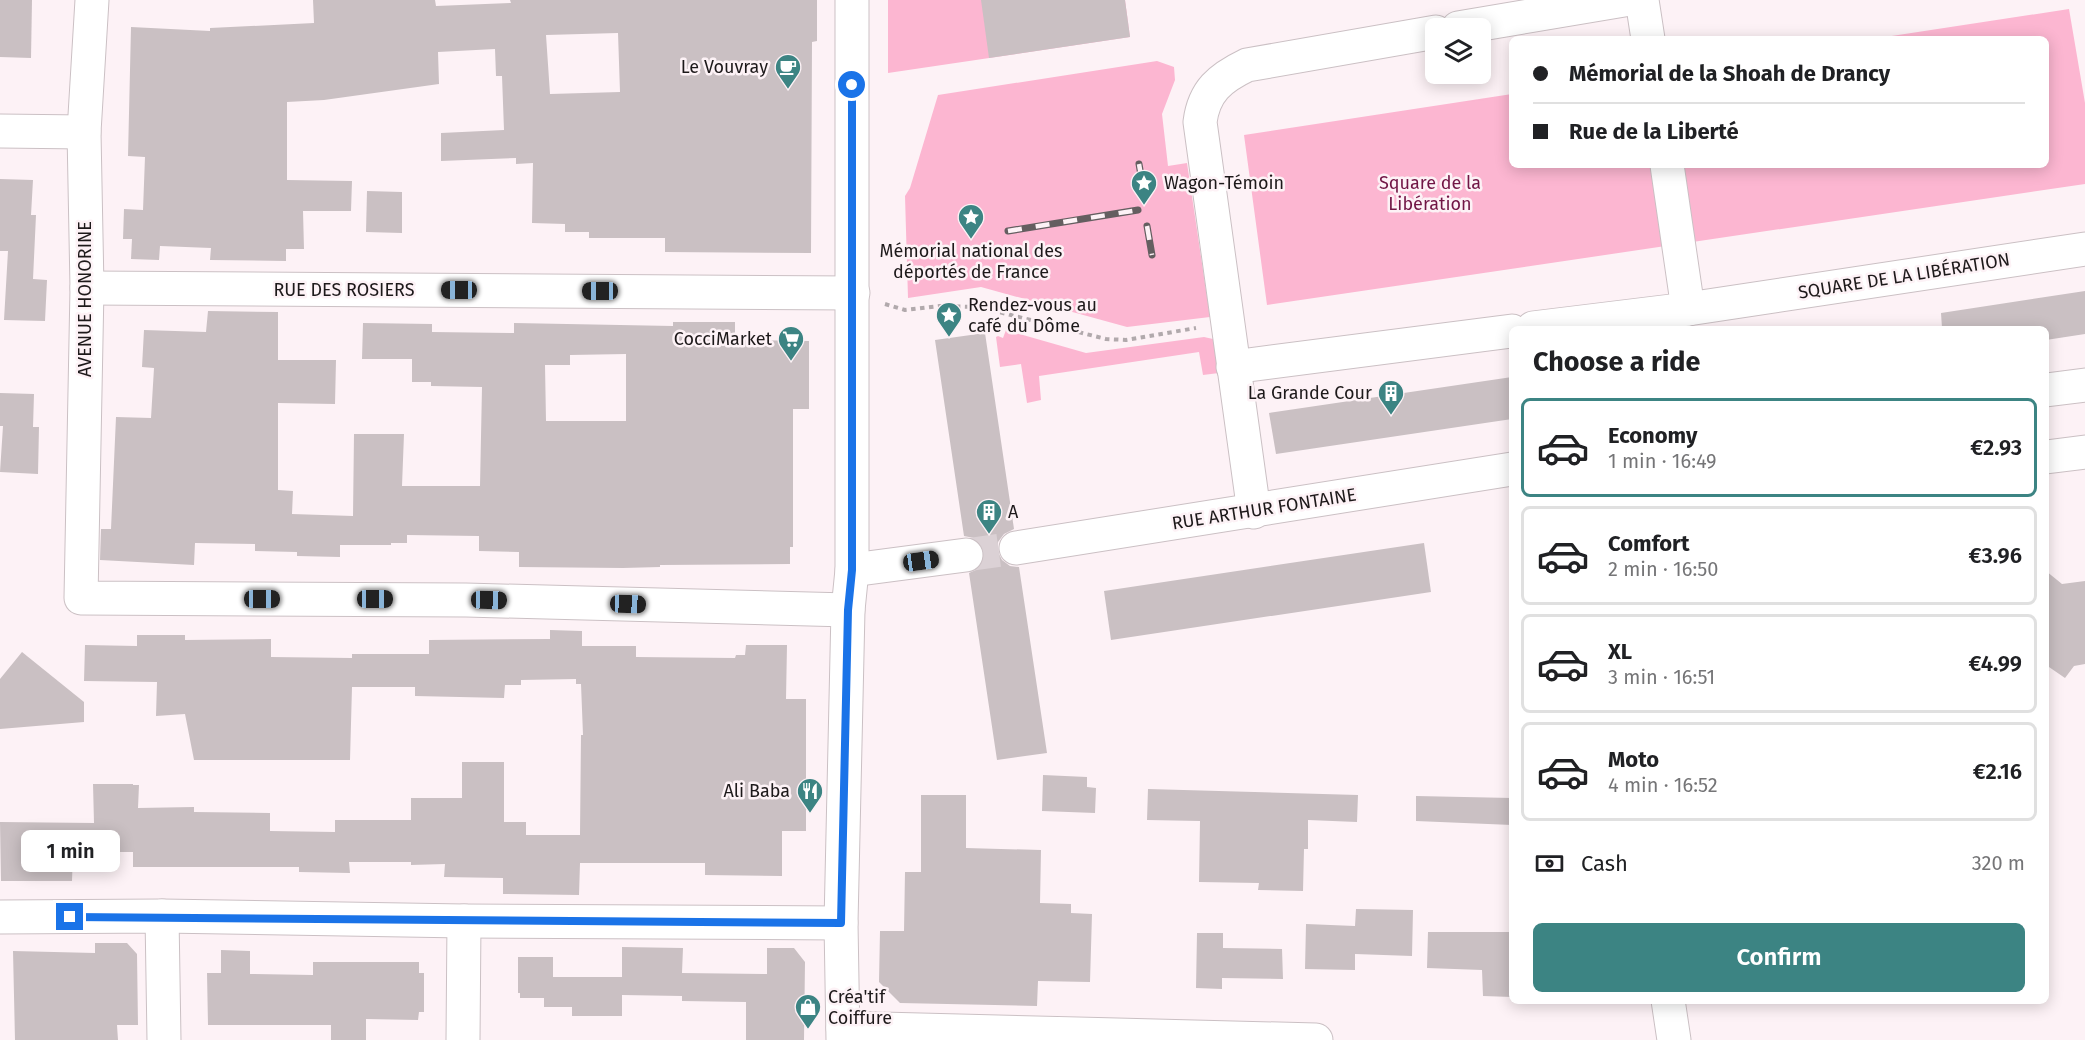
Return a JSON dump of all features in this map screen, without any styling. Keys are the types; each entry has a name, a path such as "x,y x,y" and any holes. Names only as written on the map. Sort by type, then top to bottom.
{"street":[{"name":"AVENUE HONORINE","path":"92,0 84,132 87,288 81,598 466,600 848,610"},
{"path":"852,0 852,570 848,610 841,923 843,1034 1316,1040"},
{"path":"1491,22 1624,0"},
{"path":"1642,0 1648,36"},
{"path":"1254,512 1200,122 1202,105 1211,90 1223,78 1247,65 1425,34"},
{"path":"0,131 84,132"},
{"path":"1667,168 1688,309"},
{"name":"SQUARE DE LA LIBÉRATION","path":"1549,326 1688,309 2085,249"},
{"name":"RUE DES ROSIERS","path":"87,288 853,293"},
{"path":"1233,367 1509,331"},
{"path":"2049,390 2085,385"},
{"path":"2049,457 2085,452"},
{"name":"RUE ARTHUR FONTAINE","path":"1016,548 1254,512 1509,470"},
{"path":"852,570 966,555"},
{"path":"0,917 162,916 464,921 841,923"},
{"path":"162,916 164,1040"},
{"path":"463,1040 464,921"},
{"path":"1669,1004 1674,1040"}],"path":[{"path":"853,293 905,310 940,306 979,307 1106,339 1126,340 1227,323"}],"green space":[{"path":"888,0 1125,0 1130,37 888,73"},
{"name":"Square de la Libération","path":"2069,9 2085,103 2085,184 1267,305 1244,135 1509,94 1509,168 2049,168 2049,36 1892,36"},
{"path":"1157,61 1174,67 1175,80 1162,114 1168,166 1187,163 1210,317 1127,327 981,287 908,298 905,196 910,188 938,95"},
{"path":"1006,330 1086,353 1204,337 1213,339 1219,373 1203,375 1199,352 1039,376 1041,400 1027,403 1021,364 1000,367 996,337 1003,338"}],"building":[{"path":"0,0 32,0 31,58 0,57"},
{"path":"313,0 435,0 436,6 511,3 510,0 817,0 817,41 812,42 811,253 665,252 665,238 589,238 589,232 565,232 565,224 532,223 533,163 516,164 516,158 441,161 441,133 504,130 502,76 496,76 495,49 438,52 439,84 324,100 287,102 287,180 352,181 351,211 303,211 304,249 286,249 286,261 210,260 211,248 160,246 159,260 131,259 132,239 123,239 124,209 143,210 145,157 128,156 131,27 210,31 210,28 314,23","holes":["618,33 620,92 550,94 546,35"]},
{"path":"981,0 1125,0 1130,37 989,58"},
{"path":"0,179 33,180 31,215 36,215 33,279 47,280 45,321 4,320 8,251 0,251"},
{"path":"367,191 402,192 402,233 366,232"},
{"path":"2085,291 2085,334 2049,340 2049,326 1942,326 1941,313"},
{"path":"208,311 278,312 278,360 336,360 335,404 278,403 278,490 293,491 292,514 353,516 354,434 404,434 402,486 480,486 482,387 431,386 431,382 412,382 412,359 362,359 363,323 432,324 432,332 514,333 514,323 673,326 673,322 735,322 735,340 809,341 809,409 793,409 793,547 790,547 790,564 660,565 660,567 623,568 519,567 519,552 479,551 479,536 407,535 407,543 340,545 340,557 297,556 297,552 255,551 255,544 195,543 194,565 100,560 101,529 111,529 116,417 151,418 154,368 142,367 144,330 206,332","holes":["626,354 626,421 546,421 545,365 570,365 570,355"]},
{"name":"A","path":"985,333 1014,529 1004,534 998,542 997,550 1002,560 1010,566 1019,567 1047,753 997,760 969,573 978,569 983,563 984,552 980,543 974,538 964,536 935,340"},
{"name":"La Grande Cour","path":"1509,377 1509,419 1276,454 1269,413"},
{"path":"0,393 34,394 33,427 39,427 38,474 0,472 3,426 0,426"},
{"path":"1424,543 1431,592 1111,640 1104,591"},
{"path":"2049,573 2062,584 2085,581 2085,664 2074,666 2065,678 2049,667"},
{"path":"550,630 582,631 582,646 636,646 636,657 735,658 736,655 745,655 746,645 787,645 786,699 806,699 806,831 782,831 782,876 705,875 705,863 580,863 579,895 503,894 503,878 444,877 445,864 349,862 350,873 299,872 299,867 133,867 133,852 73,852 72,881 1,881 0,822 94,823 93,784 139,785 138,808 194,807 194,812 270,813 270,831 335,832 335,820 411,820 411,798 462,798 462,762 504,762 504,822 526,822 526,835 580,835 581,735 583,735 581,684 576,684 576,679 521,680 521,685 505,685 504,698 415,696 415,687 352,687 350,760 194,760 185,714 156,716 157,682 84,681 85,645 137,646 137,635 185,635 185,640 271,639 271,657 352,658 352,654 429,654 429,640 550,639"},
{"path":"22,652 84,702 84,722 0,729 0,679"},
{"path":"1043,775 1087,777 1087,787 1096,788 1095,813 1042,811"},
{"path":"1148,789 1358,795 1357,822 1308,820 1308,849 1304,849 1303,891 1258,890 1259,883 1199,882 1200,821 1147,820"},
{"path":"921,795 966,795 966,848 1041,850 1040,903 1071,904 1071,913 1092,914 1090,982 1038,981 1037,1006 900,1003 879,982 880,931 904,931 905,872 921,872"},
{"path":"1416,796 1509,798 1509,825 1416,821"},
{"path":"1356,909 1413,910 1412,956 1355,954 1355,970 1305,969 1306,924 1355,926"},
{"path":"1428,932 1509,932 1509,997 1483,996 1482,970 1427,968"},
{"path":"1197,933 1223,933 1223,948 1282,949 1283,979 1222,978 1222,989 1196,988"},
{"path":"95,943 127,943 137,954 138,1025 117,1025 118,1040 15,1040 13,951 95,953"},
{"path":"622,947 683,948 682,973 767,974 767,948 794,948 805,962 804,1040 746,1040 746,1002 682,1001 682,996 622,995"},
{"path":"221,950 250,951 250,974 313,975 313,962 419,962 419,973 424,973 424,1012 419,1012 418,1020 366,1019 366,1040 331,1040 331,1025 208,1025 207,973 221,973"},
{"path":"518,957 553,957 553,977 622,977 622,1016 572,1016 572,1007 544,1007 544,998 520,998"}],"tunnel":[{"path":"966,555 1016,548"}],"railway":[{"path":"1139,164 1143,187"},
{"path":"1008,231 1138,210"},
{"path":"1147,226 1152,255"}],"place":[{"name":"Le Vouvray","path":"788,90"},
{"name":"Wagon-Témoin","path":"1144,206"},
{"name":"Mémorial national des déportés de France","path":"971,240"},
{"name":"Rendez-vous au café du Dôme","path":"949,338"},
{"name":"CocciMarket","path":"791,362"},
{"name":"La Grande Cour","path":"1391,416"},
{"name":"A","path":"989,535"},
{"name":"Ali Baba","path":"810,814"},
{"name":"Créa'tif Coiffure","path":"808,1030"}],"route":[{"path":"70,917 841,923 848,610 852,570 852,85"}]}
